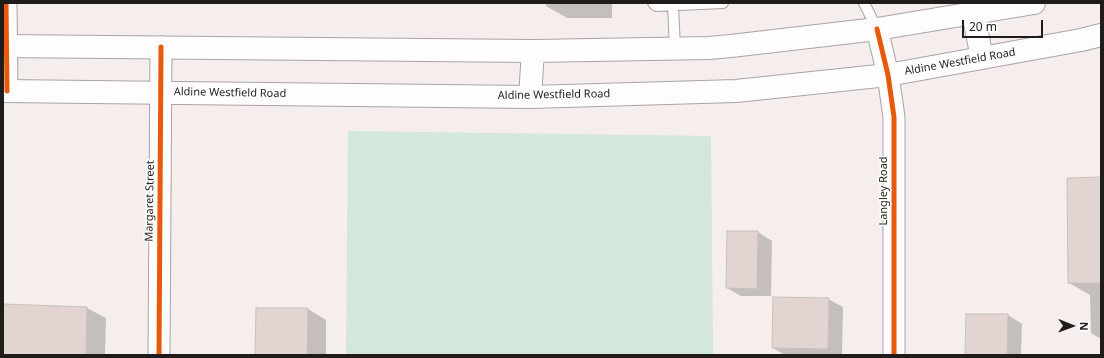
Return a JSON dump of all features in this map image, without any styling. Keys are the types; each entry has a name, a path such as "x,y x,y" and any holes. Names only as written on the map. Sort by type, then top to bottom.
{"main road":[{"path":"5,46 533,51 731,46 877,29 1034,3"},
{"path":"973,13 982,58"},
{"name":"Aldine Westfield Road","path":"5,91 530,97 736,91 888,75 1081,40 1101,35"},
{"path":"530,97 533,51"}],"street":[{"path":"5,91 6,3"},
{"name":"Langley Road","path":"877,29 888,75 894,117 894,355"},
{"name":"Margaret Street","path":"159,355 161,47"}],"lane":[{"path":"653,3 656,6 723,3"},
{"name":"Langley Road","path":"864,3 877,29"},
{"path":"673,6 675,48"}],"green space":[{"path":"348,131 711,136 713,355 346,355"}],"building":[{"path":"1101,177 1101,283 1068,283 1067,178"},
{"path":"727,231 758,231 757,289 726,288"},
{"path":"773,297 829,298 828,349 772,348"},
{"path":"3,304 87,307 86,355 3,355"},
{"path":"256,308 308,308 307,355 255,355"},
{"path":"966,314 1008,314 1007,355 965,355"}],"cycle path":[{"path":"6,3 7,91"},
{"path":"877,29 888,75 894,117 894,355"},
{"path":"159,355 161,47"}]}
